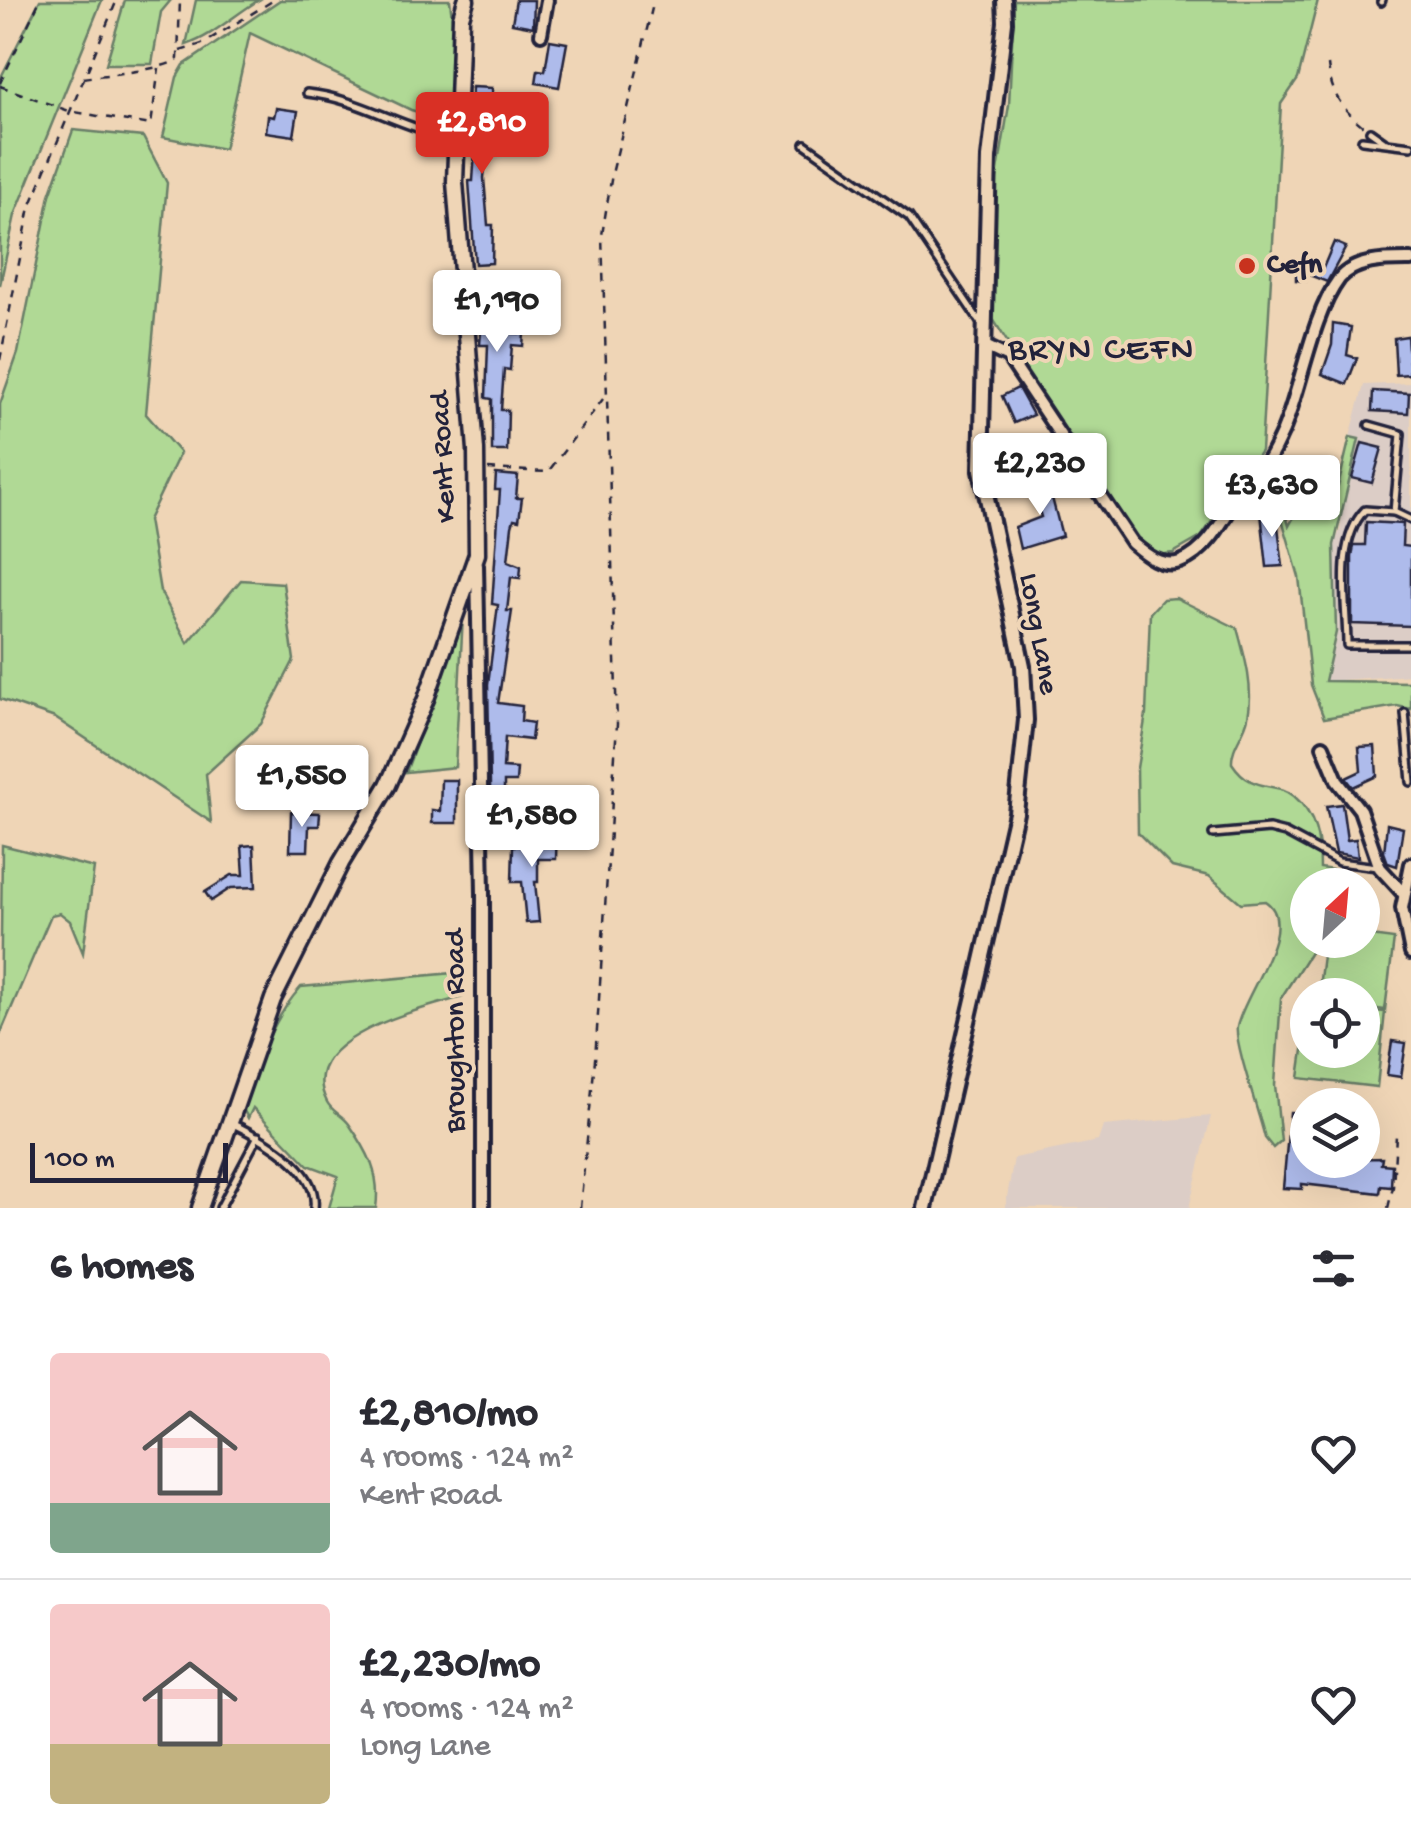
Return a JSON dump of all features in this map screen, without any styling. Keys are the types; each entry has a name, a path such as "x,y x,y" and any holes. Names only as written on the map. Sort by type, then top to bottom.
{"main road":[{"name":"Kent Road","path":"466,0 461,17 456,138 457,248 476,469 477,554"},
{"path":"200,1208 273,999 341,862 388,785 426,699 477,554"}],"street":[{"path":"541,34 547,0"},
{"name":"Long Lane","path":"924,1208 1016,812 1026,720 1024,666 981,470 989,158 1005,22 1004,0"},
{"path":"985,346 1008,357 1132,543 1148,557 1164,563 1179,562 1198,550 1251,475 1265,464 1284,429 1327,303 1339,280 1350,269 1371,262 1411,260"},
{"name":"Broughton Road","path":"477,554 483,1208"},
{"path":"1323,746 1338,782 1360,810 1380,868 1403,893"},
{"path":"1411,864 1403,893 1411,953"}],"lane":[{"path":"308,92 338,96 411,128 456,138"},
{"path":"1370,131 1387,143"},
{"path":"1362,140 1411,146"},
{"path":"805,144 909,217 984,327"},
{"path":"1369,424 1402,434 1394,512"},
{"path":"1411,520 1394,512 1365,510 1356,520 1349,538 1348,645 1411,645"},
{"path":"1405,713 1411,782"},
{"path":"1213,834 1269,830 1346,864 1380,868"},
{"path":"230,1122 258,1136 308,1179 315,1196 314,1208"},
{"path":"220,1208 258,1136"}],"path":[{"path":"40,0 0,84 69,111 152,125 159,68"},
{"path":"0,360 30,207 117,0"},
{"path":"84,78 159,68 178,59 180,0"},
{"path":"178,51 202,44 274,0"},
{"path":"580,1208 595,1060 617,724 602,235 612,174 654,0"},
{"path":"1328,65 1330,86 1340,106 1370,131"},
{"path":"476,469 548,472 605,396"},
{"path":"1388,1208 1396,1134"}],"shaded area":[{"path":"1411,383 1411,675 1325,681 1334,545 1358,439 1350,437 1364,385"},
{"path":"1211,1116 1189,1208 1005,1208 1014,1158 1098,1141 1103,1126"}],"green space":[{"path":"40,0 102,0 15,215 0,285 0,79"},
{"path":"125,0 171,0 161,12 152,64 106,64"},
{"path":"196,0 259,0 186,45"},
{"path":"280,0 450,0 455,43 450,121 411,110 250,33 224,149 163,137 177,77 184,65"},
{"path":"1014,0 1318,0 1298,79 1281,104 1261,451 1201,537 1173,553 1158,555 1140,543 1093,479 993,319 995,189 1009,105"},
{"path":"73,130 143,137 167,183 146,414 180,453 148,520 160,591 188,643 241,580 283,583 294,660 261,724 206,774 211,822 55,718 0,699 0,404 18,353 50,195"},
{"path":"1350,437 1359,439 1334,545 1336,632 1325,681 1411,682 1411,709 1397,706 1324,718 1311,685 1299,577 1270,478 1274,472 1289,526 1295,515 1319,512 1336,495"},
{"path":"1176,598 1237,628 1248,672 1250,706 1232,763 1248,779 1294,796 1307,811 1319,848 1320,868 1290,868 1290,958 1307,958 1290,978 1281,998 1275,1085 1281,1141 1273,1148 1265,1138 1237,1027 1274,943 1274,912 1265,901 1241,903 1209,876 1172,867 1138,833 1137,768 1146,714 1150,613 1163,599"},
{"path":"463,615 455,767 406,772"},
{"path":"2,845 94,868 83,953 70,921 60,913 51,915 0,1035"},
{"path":"1380,937 1394,939 1385,1010 1380,1009 1380,978 1320,978 1323,958 1380,958"},
{"path":"465,972 462,997 367,1030 328,1060 321,1080 327,1102 349,1124 367,1153 377,1195 376,1208 329,1208 338,1176 308,1165 253,1108 248,1118 243,1109 259,1060 281,1014 301,987"},
{"path":"1380,1012 1385,1012 1380,1059"},
{"path":"1300,1068 1379,1068 1377,1087 1299,1078"}],"building":[{"path":"516,0 534,0 533,27 512,23"},
{"path":"550,40 567,43 559,87 536,83 538,70 545,71"},
{"path":"472,87 492,88 494,136 488,136 484,178 488,225 493,225 492,263 475,264 469,181 473,181 478,104 471,104"},
{"path":"276,108 298,111 294,136 266,132 268,116 274,117"},
{"path":"1334,242 1346,247 1327,282 1307,274 1306,281 1296,280 1296,269 1291,265 1323,268"},
{"path":"480,284 508,286 508,333 524,334 523,346 512,345 510,370 504,369 501,410 508,410 507,451 492,451 492,399 486,398 488,345 480,345"},
{"path":"1333,324 1351,327 1347,355 1357,358 1347,384 1322,374 1332,345"},
{"path":"1407,336 1410,374 1396,375 1394,338"},
{"path":"1018,388 1033,415 1014,423 1002,396"},
{"path":"1373,391 1409,393 1408,413 1372,411"},
{"path":"1362,443 1382,448 1372,483 1352,478"},
{"path":"496,474 518,476 516,498 522,498 519,520 514,519 512,526 508,561 521,566 520,578 511,577 507,611 512,611 498,703 522,706 521,721 533,723 531,740 505,737 503,768 517,769 516,782 504,782 504,815 515,815 514,837 491,836 488,684 498,605 492,604 500,490 495,490"},
{"path":"1046,475 1062,536 1020,549 1015,527 1041,517 1030,479"},
{"path":"1276,511 1283,566 1267,567 1261,513"},
{"path":"1366,522 1403,524 1402,546 1411,547 1411,626 1352,624 1352,557 1354,545 1365,545"},
{"path":"1375,746 1377,776 1353,787 1346,778 1361,771 1359,747"},
{"path":"441,780 457,780 457,823 432,823 432,810 440,811"},
{"path":"1342,804 1347,840 1356,839 1358,857 1336,853 1326,806"},
{"path":"291,812 320,813 319,826 309,826 308,851 290,851"},
{"path":"548,824 557,825 556,859 538,859 535,882 539,922 526,923 522,882 512,882 513,846 547,846"},
{"path":"1387,824 1403,828 1397,866 1388,863 1384,852"},
{"path":"254,845 256,887 231,888 211,901 205,892 232,875 244,875 242,846"},
{"path":"1392,1041 1406,1043 1401,1077 1387,1075"},
{"path":"1290,1112 1290,1178 1380,1178 1380,1158 1381,1164 1392,1165 1391,1187 1381,1186 1380,1193 1302,1184 1302,1189 1283,1188"}],"place":[{"name":"Cefn","path":"1247,266"}],"district":[{"name":"BRYN CEFN","path":"1102,351"}]}
